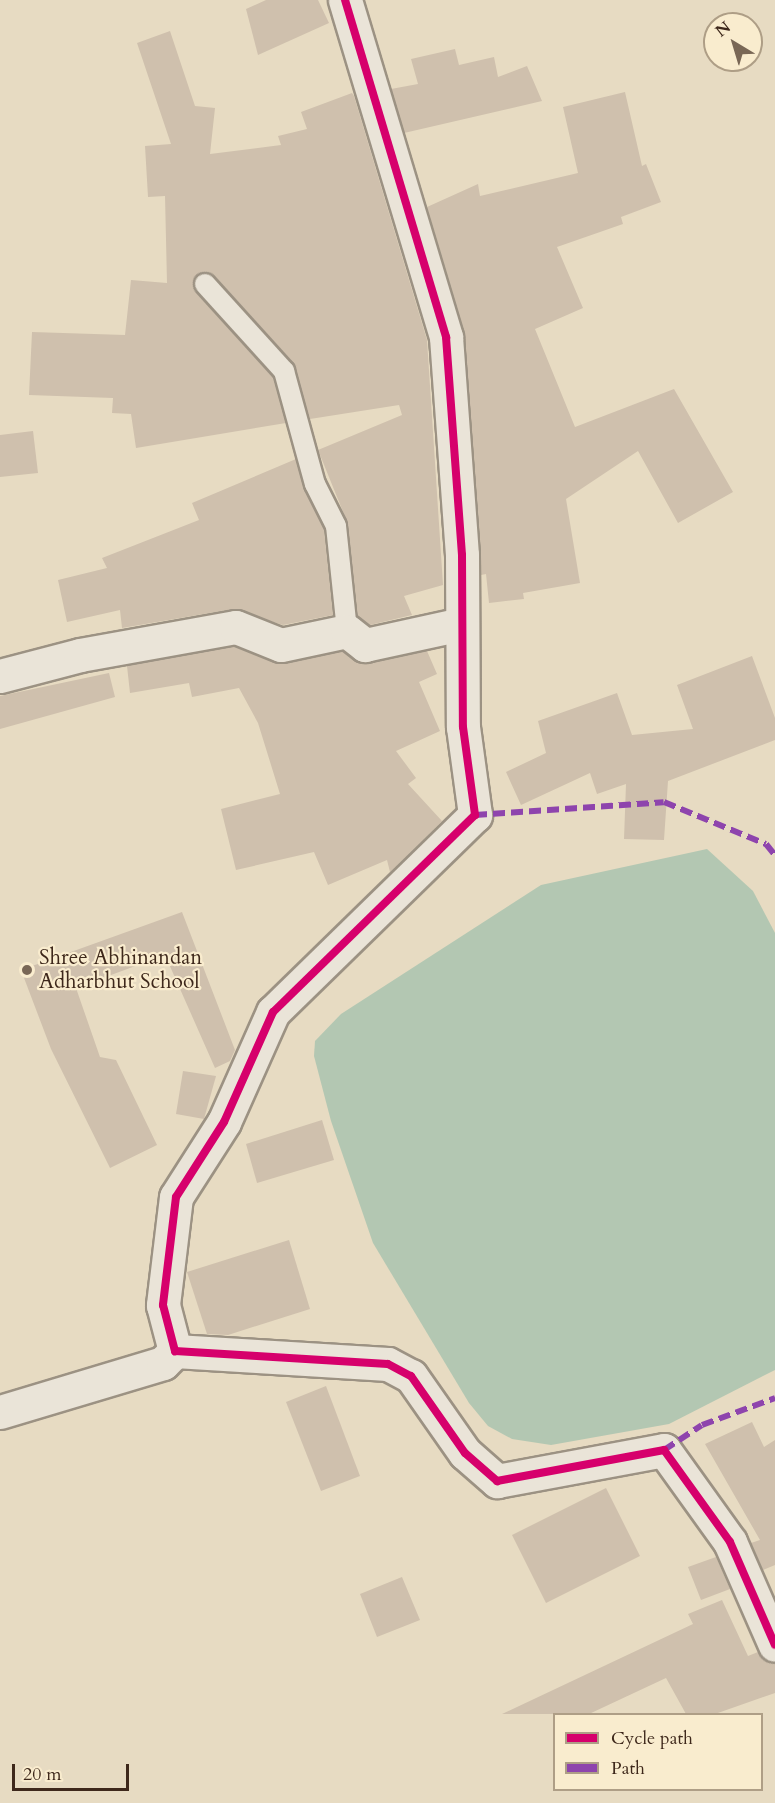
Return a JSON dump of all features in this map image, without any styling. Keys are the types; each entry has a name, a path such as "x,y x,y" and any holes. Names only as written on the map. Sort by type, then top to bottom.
{"street":[{"path":"175,1351 163,1305 176,1197 224,1122 273,1012 476,815 463,727 462,543 446,337 345,0"},
{"path":"0,676 80,655 236,627 281,645 347,631 366,645 461,624"},
{"path":"0,1412 163,1363 175,1351 388,1364 411,1376 465,1453 497,1481 664,1450 729,1542 775,1645"}],"lane":[{"path":"205,284 284,371 315,484 336,526 347,631"}],"shaded area":[{"path":"707,849 753,891 775,933 775,1370 669,1424 551,1445 512,1439 488,1426 469,1403 373,1243 331,1121 314,1056 315,1041 341,1014 541,885"}],"building":[{"path":"266,0 318,0 329,23 258,55 246,9"},
{"path":"170,31 195,106 215,108 210,154 281,145 278,136 307,129 301,112 352,93 354,96 427,340 443,585 404,596 412,615 370,625 357,616 348,524 318,450 402,415 399,405 310,419 293,363 209,273 197,275 193,287 273,377 286,423 136,448 131,414 112,413 113,398 29,395 32,332 125,335 131,280 167,283 165,196 148,197 145,146 171,144 137,43"},
{"path":"455,49 459,65 494,57 498,77 527,66 542,101 404,133 391,89 418,84 411,59"},
{"path":"625,92 642,166 646,164 661,202 621,217 623,224 557,247 583,308 535,329 575,427 674,389 733,492 678,523 638,451 566,499 580,583 523,593 524,599 489,603 486,574 481,575 465,335 427,207 478,184 480,196 578,173 563,107"},
{"path":"33,431 38,473 0,477 0,435"},
{"path":"296,459 324,529 333,615 283,625 233,609 122,628 120,610 67,622 58,580 107,568 102,558 199,520 192,503"},
{"path":"234,646 284,663 342,651 369,663 427,651 437,674 419,682 440,731 396,751 416,778 408,784 442,821 390,872 387,860 328,885 314,852 236,870 221,809 280,794 258,723 239,688 192,697 189,683 130,693 127,666"},
{"path":"752,656 775,718 775,740 668,781 664,840 624,839 626,784 597,794 590,773 521,805 506,772 546,753 538,721 617,693 632,735 693,729 677,685"},
{"path":"109,673 115,697 0,729 0,696"},
{"path":"182,912 235,1050 230,1061 215,1068 165,955 76,988 100,1057 116,1060 157,1145 110,1168 51,1049 21,970"},
{"path":"183,1071 216,1076 204,1119 176,1114"},
{"path":"322,1120 334,1160 257,1183 246,1144"},
{"path":"289,1240 310,1309 228,1335 207,1334 187,1272"},
{"path":"326,1386 360,1476 321,1491 286,1402"},
{"path":"752,1422 764,1447 775,1440 775,1565 763,1570 751,1543 760,1540 705,1444"},
{"path":"606,1488 640,1556 546,1603 512,1535"},
{"path":"716,1557 730,1589 701,1600 688,1567"},
{"path":"402,1577 420,1620 377,1637 360,1594"},
{"path":"722,1600 748,1656 758,1652 775,1663 775,1693 718,1713 685,1713 666,1678 591,1713 502,1714 693,1624 688,1614"}],"marked path":[{"path":"475,815 664,802 766,844 775,855"},
{"path":"664,1450 702,1425 775,1398"}],"cycle path":[{"path":"345,0 446,337 462,555 463,727 475,815 273,1012 224,1122 176,1197 163,1305 175,1351 388,1364 411,1376 465,1453 497,1481 664,1450 730,1542 775,1645"}],"place":[{"name":"Shree Abhinandan Adharbhut School","path":"27,970"}]}
